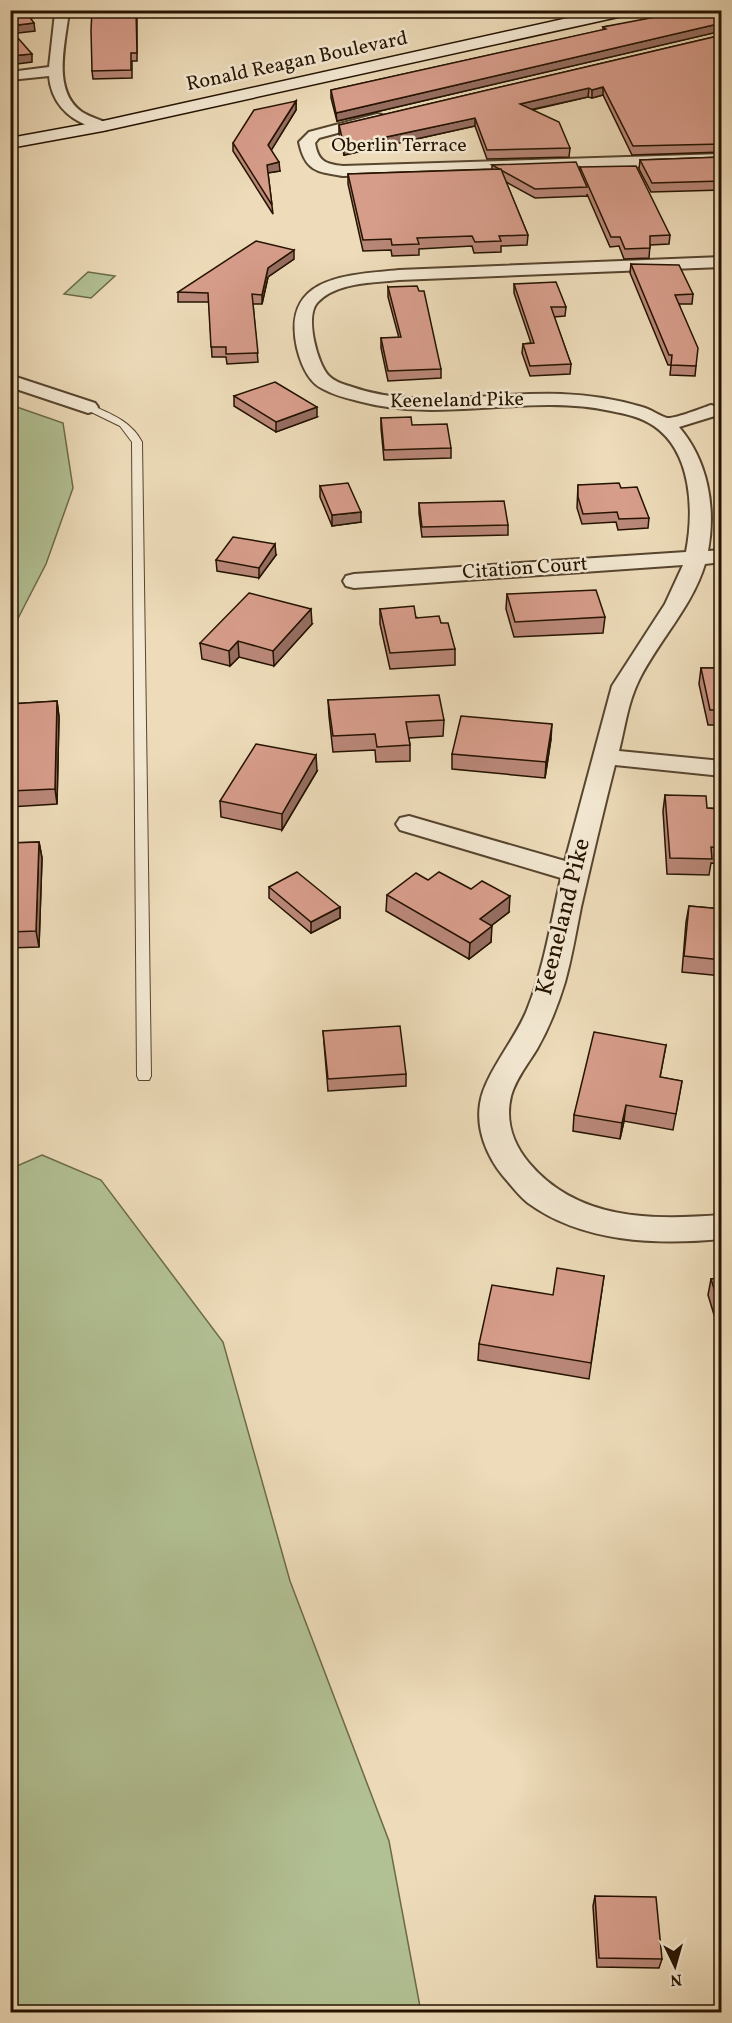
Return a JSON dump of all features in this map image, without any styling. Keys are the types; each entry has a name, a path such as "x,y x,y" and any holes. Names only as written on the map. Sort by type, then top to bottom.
{"main road":[{"name":"Ronald Reagan Boulevard","path":"10,143 102,118 417,57 627,10"},
{"path":"392,45 417,57"},
{"name":"Ronald Reagan Boulevard","path":"53,118 77,115 102,118"}],"street":[{"path":"10,15 53,10"},
{"path":"62,10 55,71 59,95 77,115"},
{"path":"10,76 55,71"},
{"name":"Oberlin Terrace","path":"396,114 314,135 307,142 310,161 322,168 343,171 722,159"},
{"name":"Keeneland Pike","path":"722,262 389,276 357,280 332,287 311,299 304,310 303,324 310,365 322,381 348,393 373,401 403,404 559,399 594,401 650,416 665,425 686,452 697,479 709,556 626,680 575,873 551,987 528,1038 497,1092 493,1122 505,1157 539,1194 589,1219 642,1229 693,1230 722,1227"},
{"path":"10,381 88,408"},
{"path":"665,425 711,411"},
{"name":"Citation Court","path":"354,581 709,556"},
{"path":"605,757 722,769"},
{"path":"409,824 575,873"}],"lane":[{"path":"88,408 123,424 134,432 136,442 144,1076"}],"green space":[{"path":"88,272 115,276 91,298 64,294"},
{"path":"11,405 63,423 73,488 46,564 11,632"},
{"path":"42,1155 101,1180 223,1342 290,1581 389,1841 421,2012 11,2012 10,1169"}],"building":[{"path":"92,10 136,10 137,53 131,53 131,70 92,71"},
{"path":"692,10 722,10 722,23 336,113 331,90 606,29 603,27"},
{"path":"26,12 34,23 10,26 10,14"},
{"path":"10,29 32,54 10,56"},
{"path":"722,35 722,144 633,146 603,87 592,90 589,88 520,104 559,122 570,148 487,150 475,118 344,146 339,125"},
{"path":"296,101 268,145 279,162 267,165 272,205 233,143 254,110"},
{"path":"722,157 722,181 652,183 640,160"},
{"path":"576,162 587,187 535,189 492,165"},
{"path":"636,166 670,235 650,236 650,248 625,249 620,237 611,237 580,167"},
{"path":"501,169 528,235 499,236 501,241 475,242 472,236 417,238 419,244 392,245 391,239 363,240 348,174"},
{"path":"256,241 294,250 268,268 262,295 252,294 258,353 226,354 226,347 211,347 208,293 178,292"},
{"path":"631,264 679,265 693,294 675,295 698,348 696,366 671,365 672,355 669,355"},
{"path":"556,282 566,307 551,307 571,364 530,366 523,344 534,343 514,284"},
{"path":"417,286 419,291 424,291 441,369 388,371 381,338 401,337 388,287"},
{"path":"275,382 317,407 276,422 234,396"},
{"path":"411,417 412,425 447,424 451,448 384,450 381,418"},
{"path":"348,483 361,512 332,515 320,486"},
{"path":"619,483 621,488 637,487 649,518 619,519 617,512 583,514 578,497 578,485"},
{"path":"504,501 508,525 422,527 419,503"},
{"path":"233,537 275,544 259,568 216,560"},
{"path":"596,590 605,617 515,622 507,594"},
{"path":"249,593 311,609 273,651 238,641 229,651 200,643"},
{"path":"414,606 416,618 439,616 441,623 448,623 455,649 390,653 380,609"},
{"path":"701,668 722,668 722,710 710,710"},
{"path":"439,695 444,720 406,722 410,745 377,747 375,734 333,736 328,700"},
{"path":"57,701 55,789 10,791 10,704"},
{"path":"461,716 552,724 546,762 452,754"},
{"path":"256,744 316,755 282,814 220,801"},
{"path":"665,795 706,796 707,808 722,809 722,848 711,847 712,859 670,858"},
{"path":"39,842 36,931 10,932 10,843"},
{"path":"297,872 340,907 311,922 269,887"},
{"path":"439,872 471,889 482,881 510,896 480,919 492,926 470,943 387,895 416,873 428,880"},
{"path":"689,906 722,909 722,960 684,956"},
{"path":"400,1026 406,1074 328,1079 323,1031"},
{"path":"594,1032 666,1045 660,1077 682,1081 676,1114 626,1105 622,1123 574,1115"},
{"path":"557,1268 604,1276 591,1363 479,1344 492,1285 553,1295"},
{"path":"722,1278 722,1314 711,1279"},
{"path":"595,1896 656,1897 662,1959 599,1958"}]}
